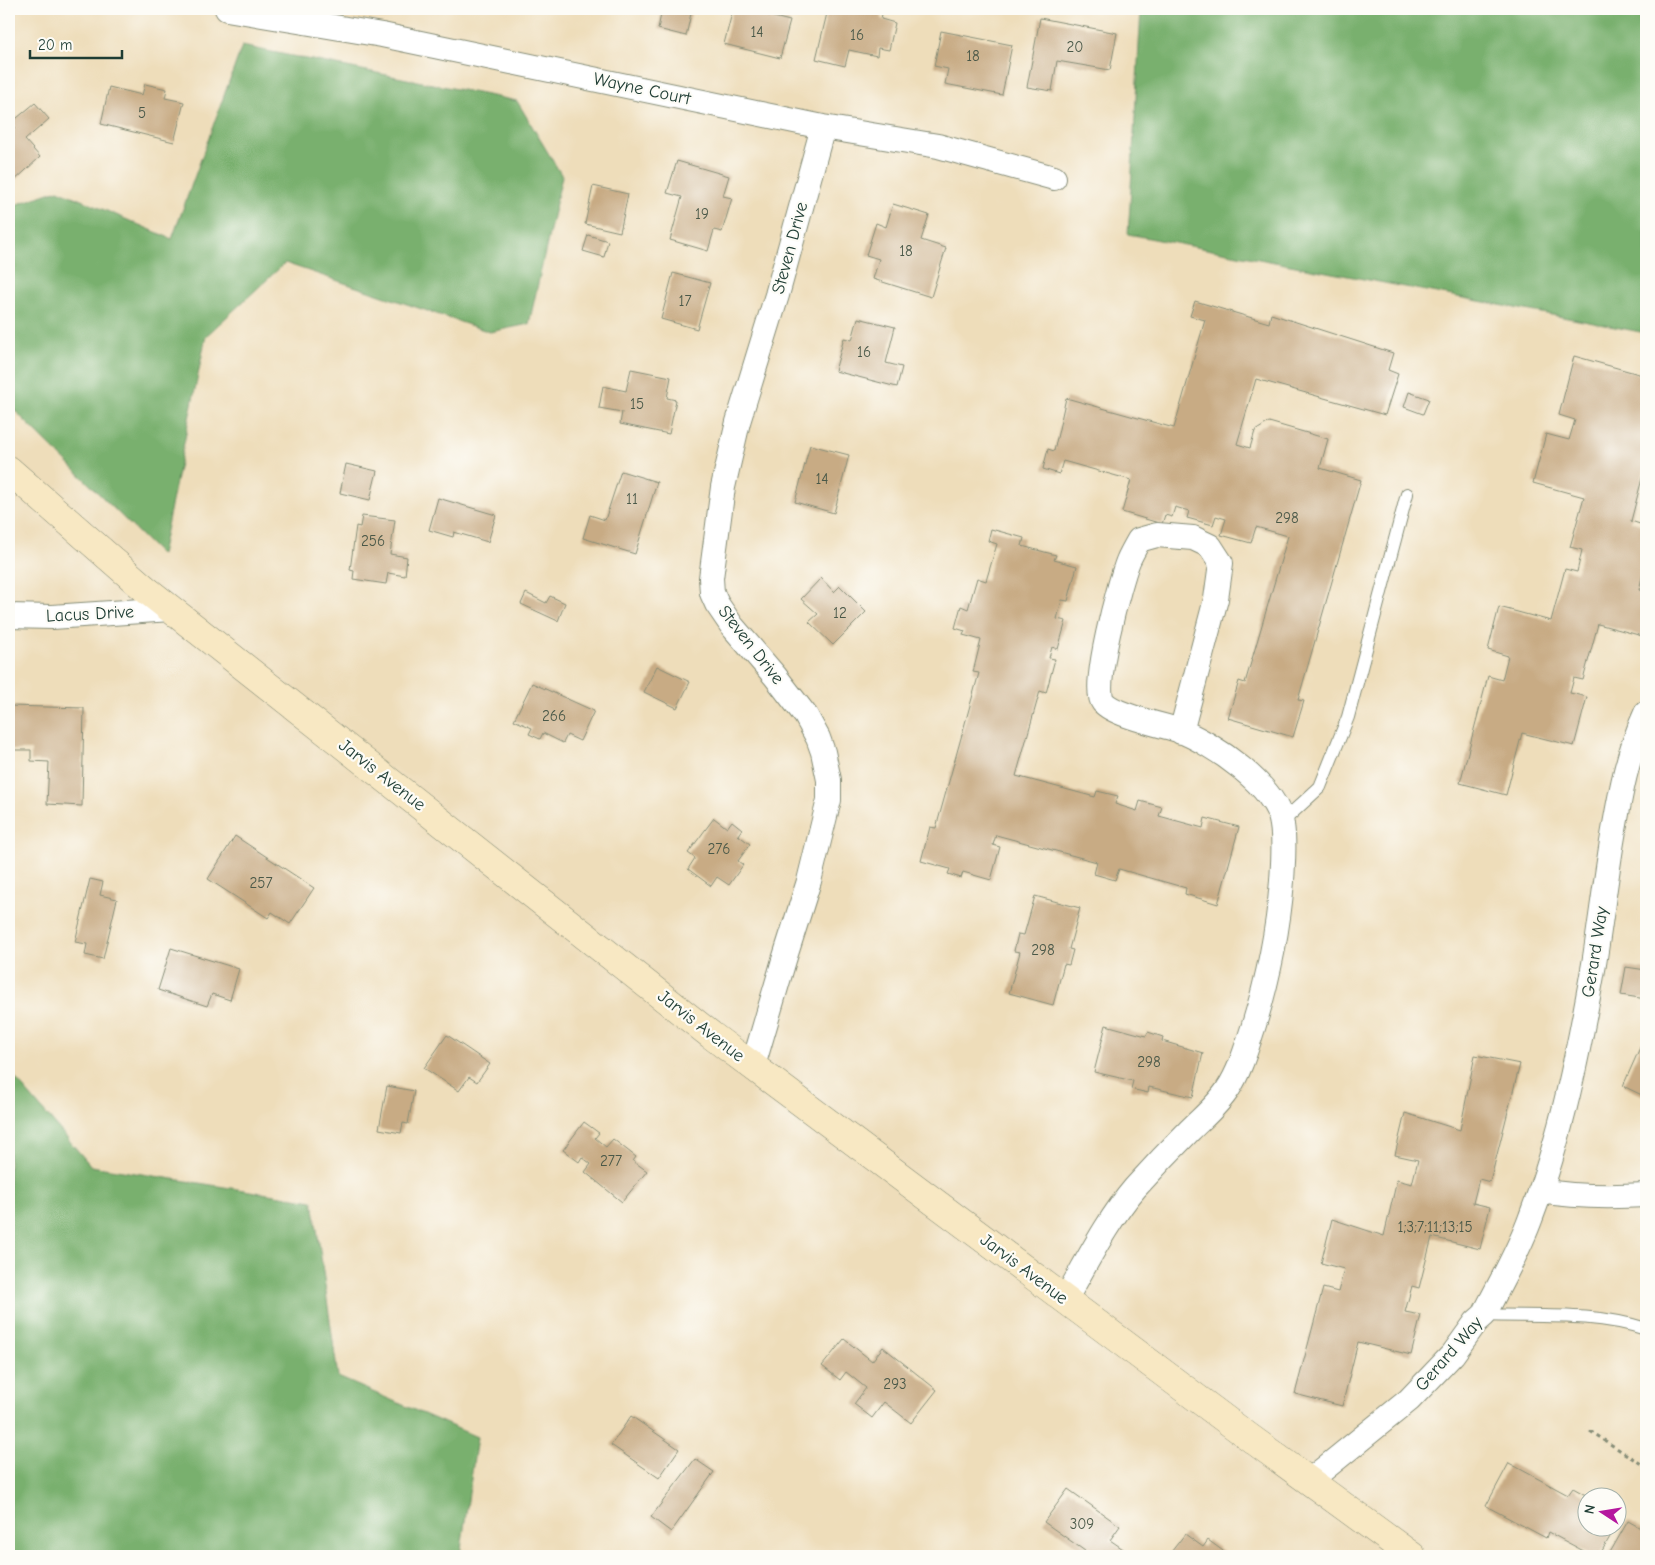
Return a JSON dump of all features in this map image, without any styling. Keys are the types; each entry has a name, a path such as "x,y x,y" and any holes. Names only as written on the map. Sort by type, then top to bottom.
{"street":[{"name":"Wayne Court","path":"227,9 382,35 823,127 938,146 1054,178"},
{"name":"Steven Drive","path":"753,1066 784,960 810,881 829,800 829,780 818,738 806,716 732,626 712,593 711,578 723,487 738,422 777,295 823,127"},
{"name":"Jarvis Avenue","path":"9,470 144,588 753,1066 1065,1300 1412,1556"},
{"path":"1065,1300 1108,1226 1132,1191 1215,1106 1229,1089 1247,1046 1266,981 1275,938 1282,876 1282,822 1272,799 1252,778 1222,753 1181,732 1119,712 1103,702 1099,692 1103,653 1128,562 1139,540 1157,535 1193,538 1210,546 1221,563 1216,598 1181,732"},
{"name":"Lacus Drive","path":"9,616 61,616 171,609"},
{"name":"Gerard Way","path":"1309,1481 1409,1400 1453,1354 1476,1322 1484,1316 1516,1253 1540,1190 1555,1143 1570,1084 1582,1024 1624,774 1633,743 1646,713"},
{"path":"1540,1190 1557,1194 1601,1196 1646,1195"}],"lane":[{"path":"1282,822 1320,787 1348,717 1407,494"},
{"path":"1484,1316 1590,1318 1613,1320 1646,1329"}],"path":[{"path":"1590,1431 1646,1467"}],"green space":[{"path":"1141,9 1646,9 1646,333 1128,234"},
{"path":"242,46 517,101 562,176 529,324 490,332 285,263 206,336 161,555 9,405 9,207 58,190 172,239"},
{"path":"9,1071 91,1166 313,1201 338,1377 477,1437 460,1556 9,1556"}],"building":[{"path":"642,9 692,9 686,36 658,29 661,14"},
{"path":"733,9 742,9 790,21 780,58 724,44"},
{"path":"828,9 854,11 854,9 883,9 881,19 895,23 889,50 878,48 877,56 849,50 845,66 816,59"},
{"path":"1040,18 1117,33 1110,70 1057,61 1052,91 1027,87"},
{"path":"941,31 1012,45 1002,95 945,84 948,69 934,66"},
{"path":"145,84 167,89 165,98 184,102 174,142 101,124 109,87 142,95"},
{"path":"35,103 49,119 25,140 40,157 12,183 9,179 9,133 15,127 11,123"},
{"path":"677,161 729,176 723,196 732,198 722,232 714,230 708,251 670,240 682,197 667,193"},
{"path":"593,186 628,194 620,232 585,224"},
{"path":"893,204 929,215 921,240 946,248 931,297 873,279 879,259 866,255 876,223 886,227"},
{"path":"588,235 608,241 604,257 583,251"},
{"path":"673,273 710,283 697,329 661,319"},
{"path":"1195,301 1269,323 1271,314 1393,353 1388,370 1398,374 1385,415 1256,379 1237,444 1250,448 1255,431 1269,422 1328,439 1320,468 1361,480 1298,700 1304,701 1293,737 1228,718 1239,681 1245,683 1288,536 1256,527 1251,543 1221,535 1226,519 1216,516 1213,525 1187,518 1189,511 1175,507 1172,517 1165,515 1162,524 1122,512 1131,480 1063,461 1059,474 1043,469 1048,449 1054,451 1066,398 1174,428 1205,320 1190,316"},
{"path":"858,318 895,327 886,363 902,367 897,387 835,371 844,338 852,340"},
{"path":"1574,356 1646,376 1646,463 1631,521 1646,526 1646,569 1644,569 1639,590 1646,592 1646,637 1598,624 1583,680 1574,678 1570,693 1587,697 1574,746 1522,733 1506,795 1460,783 1488,676 1502,680 1508,656 1488,650 1499,607 1551,621 1565,569 1577,572 1582,550 1570,547 1584,497 1533,483 1546,434 1569,440 1575,420 1559,415"},
{"path":"631,369 671,377 667,398 676,400 669,434 620,424 622,412 599,408 603,386 626,391"},
{"path":"1409,392 1429,399 1423,414 1404,407"},
{"path":"810,445 849,455 834,513 795,502"},
{"path":"346,464 377,471 370,500 340,493"},
{"path":"621,471 657,482 635,554 583,538 590,515 605,520"},
{"path":"438,498 496,515 488,542 454,532 453,537 429,530"},
{"path":"362,516 395,520 390,554 407,557 405,576 388,573 386,584 353,579 354,571 350,570 356,526 360,527"},
{"path":"991,529 1024,538 1022,546 1056,555 1054,560 1077,566 1068,601 1062,600 1057,619 1066,621 1058,649 1052,647 1049,658 1055,659 1046,693 1040,691 1016,776 1095,797 1097,791 1118,796 1115,804 1137,811 1140,801 1162,807 1159,816 1203,828 1205,818 1239,827 1218,904 1185,894 1186,888 1119,869 1115,880 1094,874 1097,862 996,835 993,845 1000,847 991,880 963,872 961,878 948,874 950,869 921,861 930,827 936,828 979,673 973,672 981,640 963,635 965,631 955,628 961,606 968,609 977,578 986,581 997,544 988,541"},
{"path":"821,578 834,592 840,586 866,612 833,645 809,622 818,614 801,599"},
{"path":"526,593 546,603 550,596 565,603 558,621 521,604"},
{"path":"657,666 690,682 677,708 644,692"},
{"path":"532,683 594,711 580,741 567,735 563,743 543,733 540,739 529,734 532,728 514,720"},
{"path":"9,706 84,708 82,806 47,804 49,762 31,761 31,750 9,750"},
{"path":"714,818 727,828 732,821 742,829 738,835 750,844 738,861 743,865 729,885 717,877 711,886 688,869 695,858 688,853"},
{"path":"235,836 314,888 290,924 272,912 268,918 208,879"},
{"path":"90,879 103,882 100,895 117,899 103,959 85,955 87,944 75,942"},
{"path":"1035,896 1080,908 1069,949 1073,950 1069,965 1064,964 1053,1005 1009,993 1020,952 1014,951 1018,934 1024,935"},
{"path":"171,948 239,969 230,1000 212,994 207,1006 158,990"},
{"path":"1626,967 1646,970 1646,999 1621,995"},
{"path":"1106,1025 1146,1036 1148,1032 1163,1037 1162,1041 1203,1053 1193,1097 1149,1087 1148,1093 1131,1089 1133,1081 1094,1072"},
{"path":"1646,1034 1646,1097 1623,1086"},
{"path":"447,1035 490,1064 477,1082 469,1077 459,1091 424,1068"},
{"path":"1475,1055 1520,1064 1490,1182 1479,1179 1473,1203 1490,1207 1480,1249 1432,1237 1419,1288 1412,1286 1405,1312 1421,1315 1411,1355 1358,1342 1342,1406 1295,1394 1323,1288 1338,1292 1344,1269 1321,1263 1332,1219 1384,1236 1397,1180 1412,1184 1418,1160 1395,1155 1405,1113 1460,1130"},
{"path":"387,1086 414,1091 408,1124 403,1123 401,1133 379,1129"},
{"path":"584,1122 599,1133 595,1138 606,1147 613,1139 636,1157 633,1161 647,1171 622,1202 585,1172 591,1164 582,1157 579,1162 563,1150"},
{"path":"844,1339 872,1361 883,1347 937,1390 911,1423 884,1402 872,1418 854,1404 866,1388 846,1372 840,1380 822,1366"},
{"path":"631,1416 679,1449 659,1478 611,1445"},
{"path":"695,1459 714,1472 671,1532 651,1517"},
{"path":"1509,1463 1568,1495 1573,1488 1578,1491 1578,1538 1609,1538 1599,1556 1593,1556 1548,1532 1546,1538 1486,1506"},
{"path":"1068,1489 1120,1526 1110,1540 1126,1551 1122,1556 1092,1556 1044,1522"},
{"path":"1628,1521 1646,1531 1646,1556 1608,1556 1618,1538 1628,1538"},
{"path":"1185,1534 1203,1547 1208,1540 1230,1556 1168,1556"}]}
